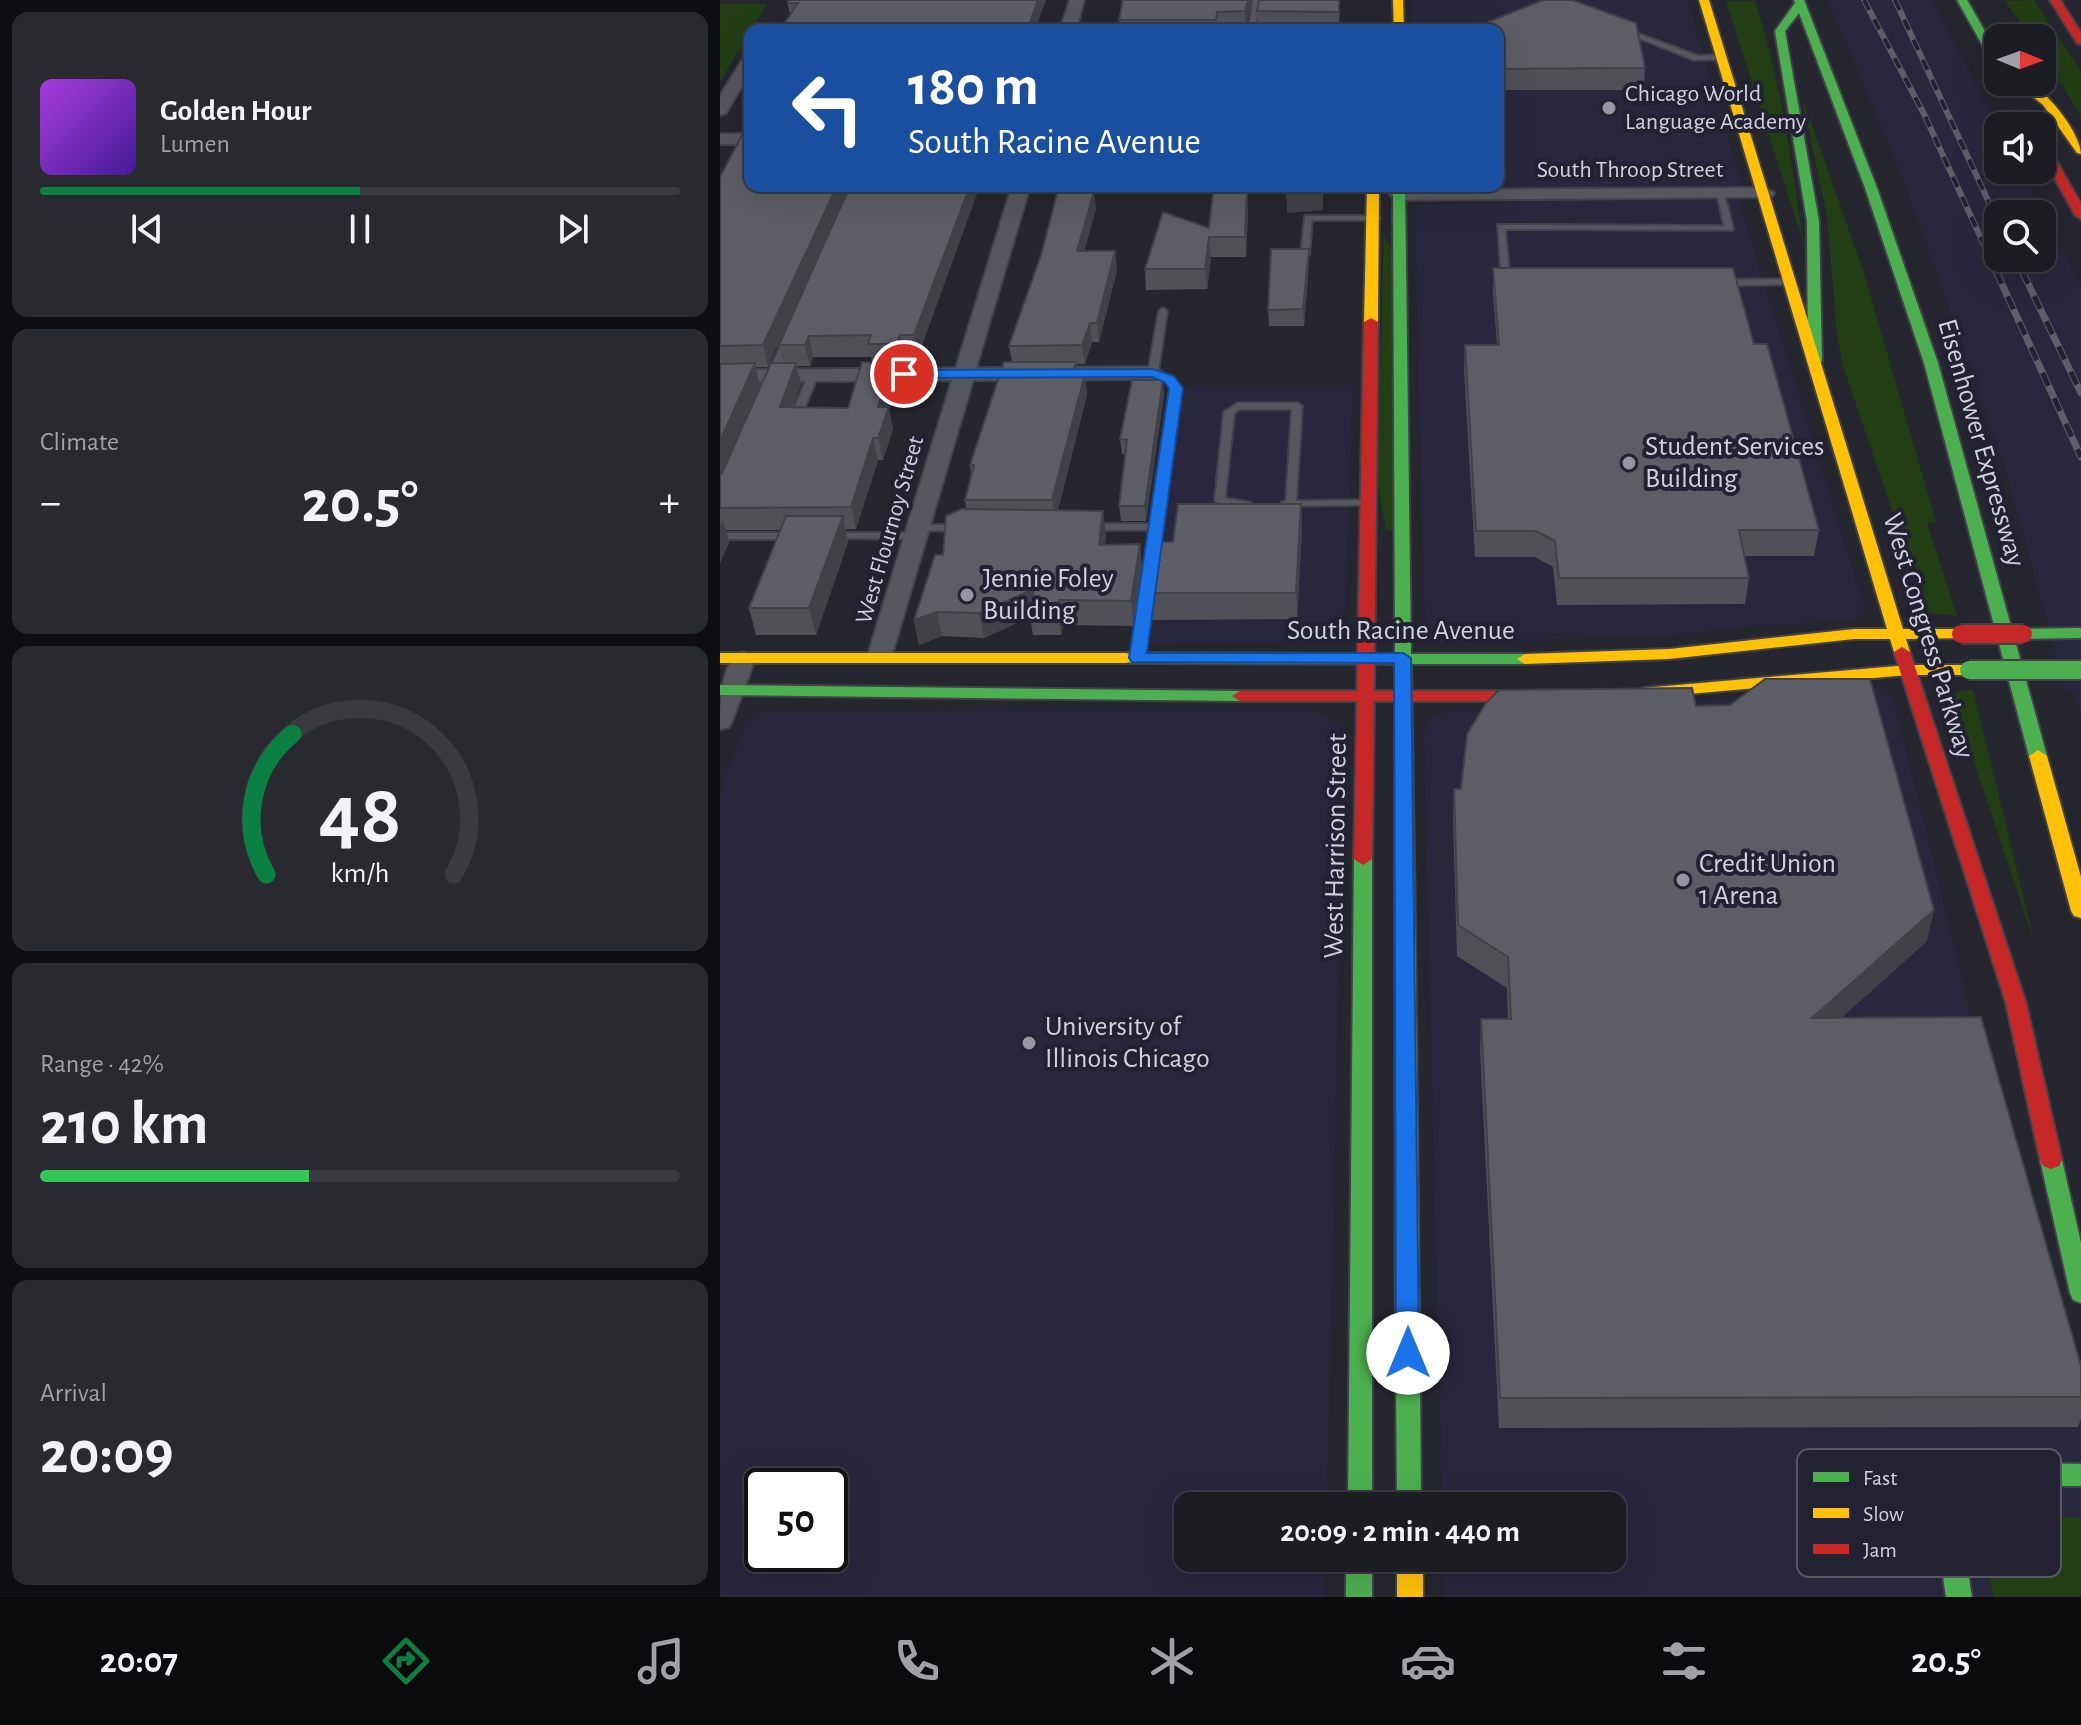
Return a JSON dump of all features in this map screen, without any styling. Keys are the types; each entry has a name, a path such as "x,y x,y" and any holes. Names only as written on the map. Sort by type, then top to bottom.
{"main road":[{"path":"1398,0 1399,24"},
{"name":"West Congress Parkway","path":"1704,0 1908,670 2016,1003 2081,1293"},
{"path":"1962,0 1984,39"},
{"path":"2055,0 2081,41"},
{"path":"1800,2 1780,31 1813,221 1815,361"},
{"name":"Eisenhower Expressway","path":"1800,2 1871,188 1931,363 2081,911"},
{"path":"2015,96 2019,104"},
{"path":"2038,96 2047,103 2081,151"},
{"path":"2056,171 2081,215"},
{"name":"West Harrison Street","path":"1360,1492 1373,192"},
{"path":"1399,192 1409,1492"},
{"name":"South Racine Avenue","path":"732,658 1625,657 1854,634 2081,633"},
{"path":"1619,694 1908,670 2081,670"},
{"path":"726,690 1366,697 1565,695"},
{"path":"2061,1476 2081,1475"},
{"path":"1359,1572 1359,1597"},
{"path":"1410,1572 1410,1597"},
{"path":"1957,1577 1959,1597"}],"street":[{"path":"1070,24 1077,0"},
{"path":"720,110 744,69"},
{"path":"720,139 744,139"},
{"name":"South Throop Street","path":"1504,191 1765,193"},
{"name":"West Flournoy Street","path":"879,658 1019,192"},
{"path":"720,376 768,383 813,375 1153,373"},
{"path":"720,721 732,658"}],"lane":[{"path":"1253,24 1256,0"},
{"path":"1616,28 1697,58 1722,57"},
{"path":"1521,283 1505,283 1501,227 1729,228 1720,193"},
{"path":"1305,255 1308,218 1399,218"},
{"path":"1704,283 1792,282"},
{"path":"1138,658 1176,388 1169,379 1153,373 1163,311"},
{"path":"768,383 791,330"},
{"path":"813,375 798,412 814,412"},
{"path":"1263,505 1235,505 1220,500 1229,412 1238,406 1297,406 1291,504"},
{"path":"1277,504 1371,503"},
{"path":"1082,527 1156,527"},
{"path":"822,536 977,528"},
{"path":"720,536 807,536"}],"shaded area":[{"name":"Chicago World Language Academy","path":"1423,0 1687,0 1743,189 1504,188 1504,24 1411,24 1411,4"},
{"path":"1828,0 1932,0 1990,112 1984,112 1984,184 2028,184 2037,200 1984,200 1984,272 2056,272 2056,236 2081,283 2081,718 2074,692 2066,691 2005,469 1901,174"},
{"path":"1738,198 1866,613 1849,621 1751,626 1647,638 1477,640 1470,645 1428,641 1425,637 1415,208 1424,204 1501,200"},
{"path":"1198,385 1353,385 1344,636 1339,642 1140,643 1176,388"},
{"path":"1859,685 1884,688 1894,700 1977,1041 2081,1407 2081,1518 2061,1517 2061,1449 1797,1449 1797,1577 1989,1577 1994,1597 1444,1597 1443,1572 1626,1572 1626,1492 1442,1492 1424,735 1429,718 1452,711 1657,707"},
{"name":"University of Illinois Chicago","path":"1307,710 1323,714 1338,725 1343,751 1327,1492 1174,1492 1174,1572 1325,1572 1324,1597 720,1597 720,793 746,721 759,712"}],"green space":[{"path":"2034,0 2050,24 2022,24 2005,1"},
{"path":"1726,1 1755,1 1779,91 1804,245"},
{"path":"720,4 767,4 755,24 744,24 744,42 720,82"},
{"path":"2056,33 2081,71 2081,116 2056,75"},
{"path":"1801,94 1863,270 1936,522 1927,523 1957,616 1927,613 1843,366 1837,335 1827,216"},
{"path":"1384,236 1393,252 1394,530 1386,530 1377,480"},
{"path":"1963,690 1973,690 2035,944 1953,699"},
{"path":"2061,1517 2081,1518 2081,1597 1994,1597 1990,1577 2061,1577"}],"building":[{"path":"788,0 1038,0 1029,24 784,24 798,3 788,3"},
{"path":"1123,0 1248,0 1245,11 1217,12 1216,20 1119,20"},
{"path":"1259,0 1339,0 1339,12 1257,11"},
{"name":"Chicago World Language Academy","path":"1543,0 1572,0 1636,23 1645,68 1504,69 1504,24 1488,22"},
{"path":"744,131 744,192 834,192 763,345 720,346 720,177"},
{"path":"847,192 968,192 914,335 900,335 897,344 868,344 871,335 809,336 805,345 779,345"},
{"path":"1057,192 1094,192 1077,251 1115,251 1097,323 1090,323 1082,345 1009,346 1042,252"},
{"path":"1213,192 1247,192 1245,237 1209,237 1205,269 1145,269 1163,212 1209,228"},
{"path":"1271,249 1309,249 1303,309 1268,310"},
{"name":"Student Services Building","path":"1493,268 1733,268 1754,344 1767,344 1819,530 1739,530 1749,578 1559,578 1555,541 1536,531 1476,531 1465,345 1499,345"},
{"path":"862,362 891,362 878,407 889,407 878,438 873,438 851,507 720,508 720,474 771,363 796,363 780,407 848,408"},
{"path":"1004,362 1076,362 1072,374 1085,374 1052,500 965,500 974,465 970,465"},
{"path":"755,363 720,441 720,364"},
{"path":"1132,380 1163,380 1145,506 1119,506 1127,440 1120,439"},
{"path":"1178,504 1301,504 1296,593 1150,593 1157,542 1173,542"},
{"path":"961,509 1103,511 1099,545 1140,544 1131,601 1059,600 1057,610 1029,611 1034,589 979,613 937,612 914,620 935,555 943,555 946,516"},
{"path":"786,516 843,516 809,608 749,608"},
{"path":"1765,679 1870,679 1934,910 1812,1018 1981,1017 2081,1366 2081,1397 1500,1398 1481,1019 1511,1019 1508,957 1458,925 1454,789 1461,789 1467,734 1486,703 1499,690 1692,688 1696,706 1730,705"}],"railway":[{"path":"1864,0 1924,114 1997,273"},
{"path":"1895,0 1988,200"},
{"path":"1996,272 2081,457"},
{"path":"2022,272 2081,393"}],"traffic: fast":[{"path":"1799,0 1871,188 1931,363 2038,756"},
{"path":"1962,0 1984,39"},
{"path":"1800,4 1780,31 1813,221 1815,361"},
{"path":"1399,192 1405,920"},
{"path":"2023,634 2081,633"},
{"path":"1126,658 1525,659"},
{"path":"1969,670 2081,670"},
{"path":"720,690 1240,696"},
{"path":"1360,1492 1363,859"},
{"path":"2051,1160 2081,1293"},
{"path":"1408,1375 1409,1492"},
{"path":"2061,1475 2081,1475"},
{"path":"1359,1572 1359,1597"},
{"path":"1956,1577 1959,1597"}],"traffic: slow":[{"path":"1398,0 1399,24"},
{"path":"1704,0 1902,652"},
{"path":"2038,96 2047,103 2081,151"},
{"path":"1371,322 1373,192"},
{"path":"1525,659 1669,654 1854,634 1961,634"},
{"path":"720,658 1126,658"},
{"path":"1643,693 1908,670 1969,670"},
{"path":"2038,756 2081,911"},
{"path":"1405,920 1408,1375"},
{"path":"1410,1572 1410,1597"}],"traffic: jam":[{"path":"2055,0 2081,41"},
{"path":"2056,171 2081,215"},
{"path":"1363,859 1371,322"},
{"path":"1961,634 2023,634"},
{"path":"1902,652 2016,1003 2051,1160"},
{"path":"1240,696 1540,696"}],"place":[{"name":"Chicago World Language Academy","path":"1609,108"},
{"name":"Student Services Building","path":"1629,463"},
{"name":"Jennie Foley Building","path":"967,595"},
{"name":"Credit Union 1 Arena","path":"1683,880"},
{"name":"University of Illinois Chicago","path":"1029,1043"}],"route":[{"path":"904,374 1153,373 1169,379 1176,388 1138,658 1403,658 1408,1353"}]}
